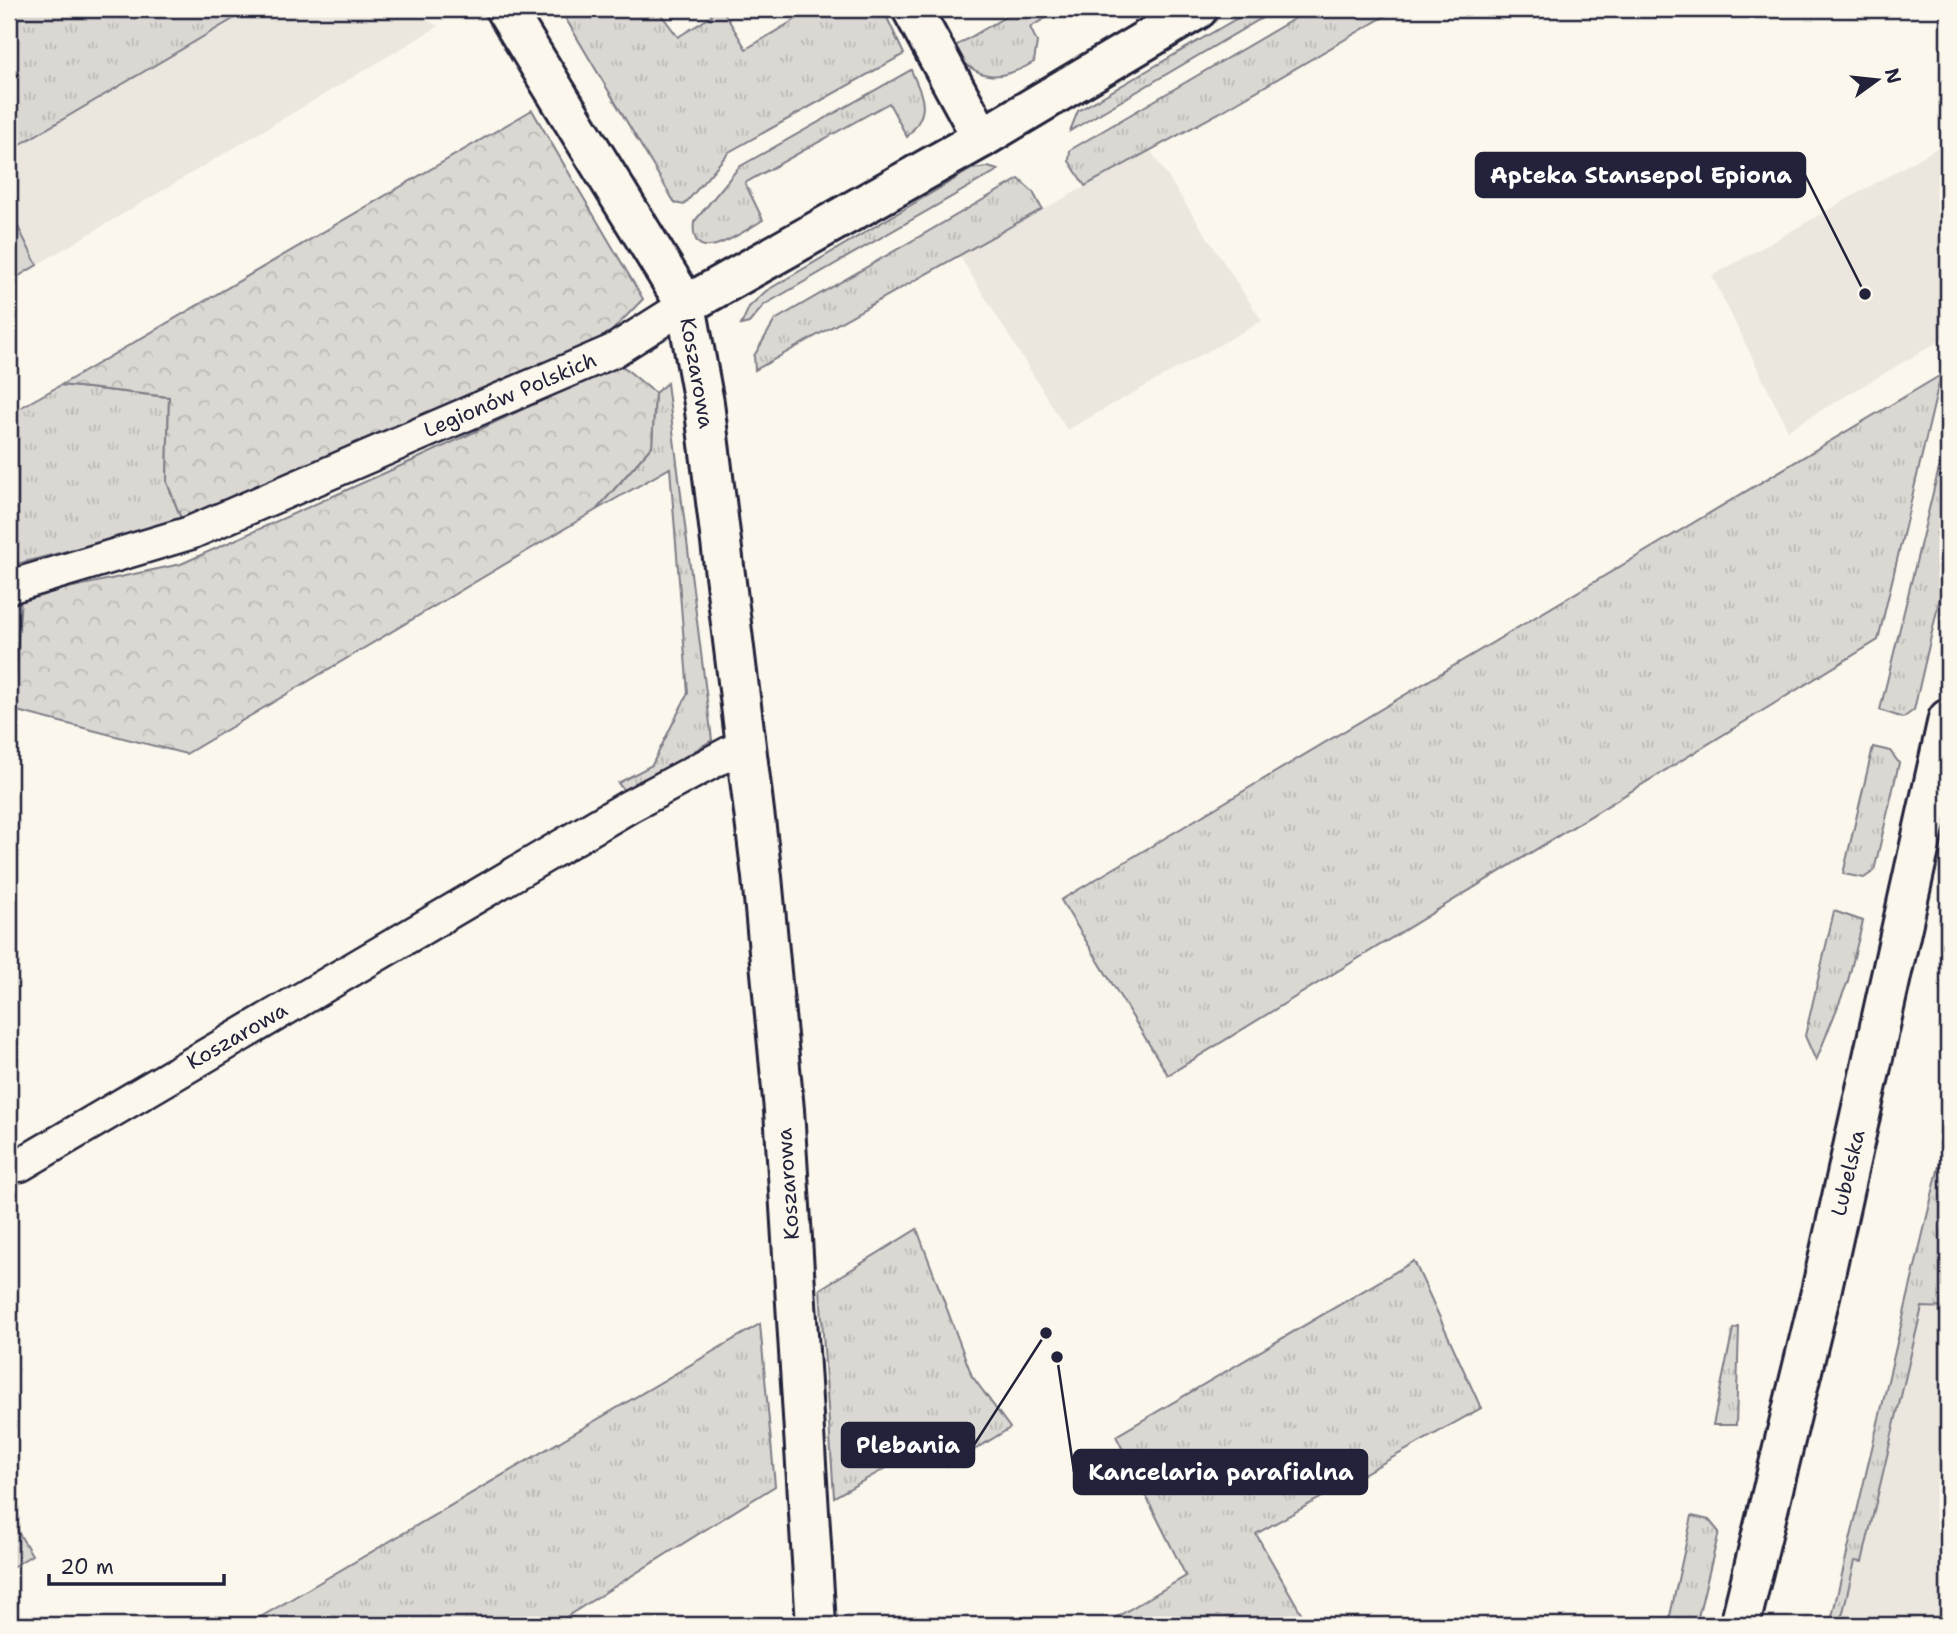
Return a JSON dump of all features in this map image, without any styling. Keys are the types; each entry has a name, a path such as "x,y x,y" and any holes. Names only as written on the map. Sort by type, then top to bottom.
{"street":[{"name":"Koszarowa","path":"505,9 686,305 704,403 746,744 784,1111 816,1625"},
{"path":"912,9 982,138"},
{"name":"Legionów Polskich","path":"686,305 982,138 1198,9"},
{"name":"Lubelska","path":"1740,1625 1847,1179 1948,719"}],"lane":[{"name":"Legionów Polskich","path":"9,587 190,533 614,351 686,305"},
{"name":"Koszarowa","path":"20,1165 580,835 746,744"}],"shaded area":[{"path":"250,9 403,9 439,26 37,265 9,209 9,151"},
{"path":"1948,142 1948,336 1788,430 1712,276"},
{"path":"1151,151 1262,321 1067,430 959,255"},
{"path":"1948,1128 1948,1625 1830,1625"}],"green space":[{"path":"9,9 250,9 9,151"},
{"path":"560,9 657,9 678,37 712,16 708,9 722,9 746,49 813,9 883,9 904,54 729,152 684,205 675,203"},
{"path":"1019,9 1062,9 1030,27 1037,42 1034,62 1022,69 999,75 980,73 961,59 952,48"},
{"path":"1253,9 1277,9 1070,131 1078,111"},
{"path":"1311,9 1397,9 1219,113 1085,186 1069,161 1070,150"},
{"path":"911,70 923,105 920,120 907,137 889,103 745,183 763,220 720,244 700,244 695,237 694,222 739,167"},
{"path":"532,110 643,299 606,337 402,429 182,521 167,482 169,397 61,385"},
{"path":"988,167 998,170 764,305 749,323 741,325 749,307 766,291 972,169"},
{"path":"1019,179 1033,192 1042,209 755,370 754,356 775,320"},
{"path":"9,209 37,265 9,282"},
{"path":"620,364 655,393 652,446 596,510 186,754 13,710 21,598 181,564"},
{"path":"1941,375 1878,640 1168,1075 1061,900"},
{"path":"667,383 712,740 626,793 618,783 652,765 688,693 670,468 596,510 652,446 655,393"},
{"path":"61,385 169,397 167,482 182,521 9,566 9,414"},
{"path":"1948,431 1948,563 1914,710 1903,718 1880,710"},
{"path":"21,598 13,710 9,709 9,600"},
{"path":"1873,747 1890,751 1899,763 1874,871 1864,878 1843,874"},
{"path":"1834,911 1863,921 1848,981 1816,1061 1805,1036"},
{"path":"1948,1128 1948,1308 1922,1307 1862,1562 1855,1561 1840,1625 1830,1625"},
{"path":"917,1229 972,1376 1010,1428 948,1466 935,1441 834,1497 820,1289"},
{"path":"1414,1261 1481,1408 1256,1534 1308,1625 1103,1625 1186,1576 1116,1436"},
{"path":"760,1324 775,1486 553,1625 247,1625"},
{"path":"1739,1327 1736,1425 1713,1425 1733,1329"},
{"path":"1692,1516 1709,1520 1719,1532 1696,1625 1668,1625"},
{"path":"9,1517 32,1555 9,1569"}],"place":[{"name":"Apteka Stansepol Epiona","path":"1865,294"},
{"name":"Plebania","path":"1046,1333"},
{"name":"Kancelaria parafialna","path":"1057,1357"}]}
